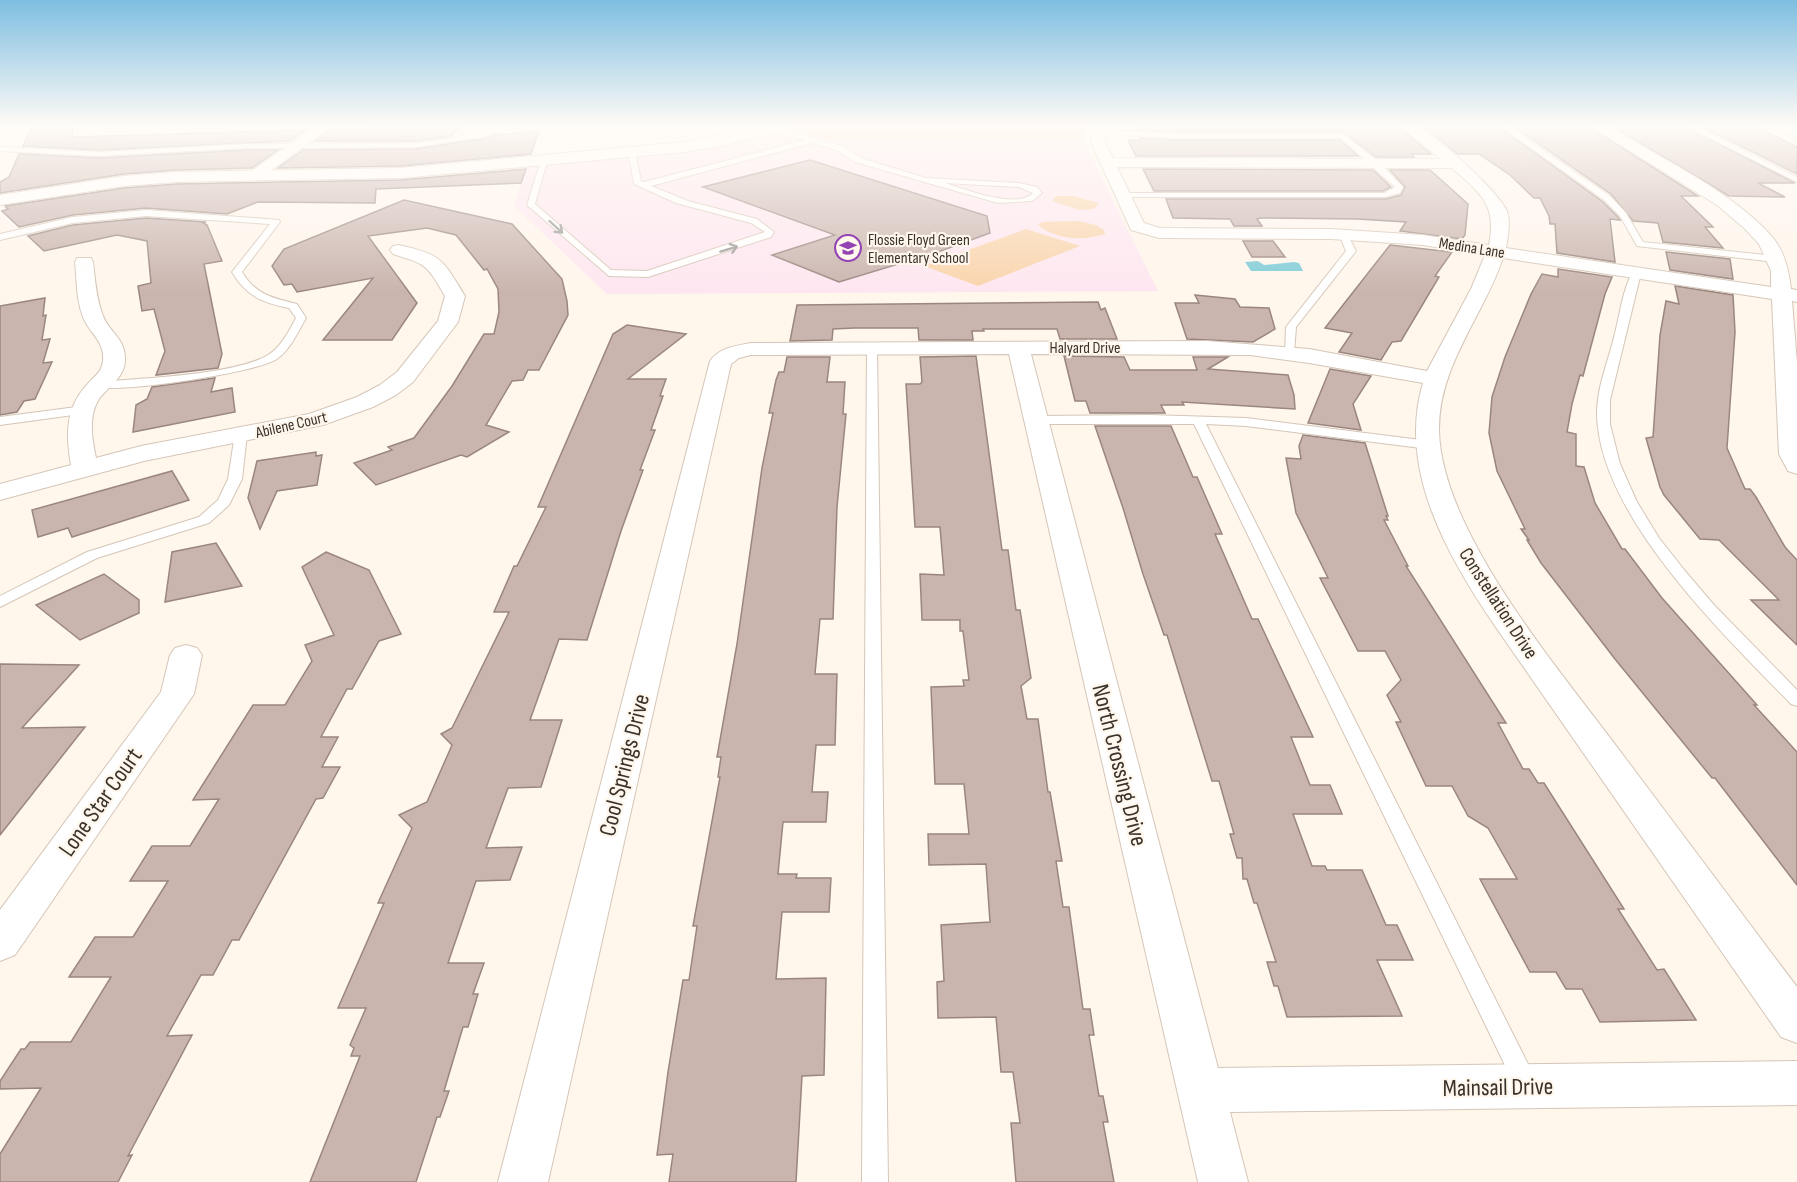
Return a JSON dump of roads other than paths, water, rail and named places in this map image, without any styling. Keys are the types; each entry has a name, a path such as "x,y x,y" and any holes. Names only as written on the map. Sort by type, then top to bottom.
{"street":[{"path":"0,200 123,181"},
{"path":"1117,181 1125,195"},
{"name":"Constellation Drive","path":"1474,181 1492,199 1499,213 1501,230 1497,251 1435,379 1428,407 1429,445 1439,491 1475,573 1797,1023"},
{"path":"1688,181 1723,202 1750,224 1767,242 1789,294 1792,454 1797,466"},
{"name":"Medina Lane","path":"1125,195 1137,226 1145,231 1344,234 1423,240 1789,294"},
{"name":"Abilene Court","path":"0,492 183,445 297,424 337,413 388,390 405,377 448,322 453,309 454,296 438,268 429,259 399,250"},
{"path":"84,262 91,317 101,333 111,340 115,355 114,369 86,402 80,430 85,469"},
{"name":"North Crossing Drive","path":"1018,347 1223,1182"},
{"name":"Halyard Drive","path":"732,353 751,349 1208,347 1289,353 1435,379"},
{"name":"Cool Springs Drive","path":"523,1182 721,361 732,353"},
{"name":"Lone Star Court","path":"0,943 177,694 186,655"},
{"name":"Mainsail Drive","path":"1200,1090 1797,1083"}],"lane":[{"path":"538,181 531,205 609,273 648,274 762,239 770,232 768,228 755,222 683,203 637,181"},
{"path":"644,184 655,181"},
{"path":"928,181 998,201 1032,199 1038,193 1034,189 1019,185 946,181"},
{"path":"1125,195 1385,195 1397,191 1399,187 1393,181"},
{"path":"1583,181 1608,198 1623,215 1641,244 1775,259"},
{"path":"0,237 73,220 146,213 276,222 267,238 250,253 237,272 245,287 259,298 293,306 301,318 274,357 251,366 219,372 100,385"},
{"path":"1289,353 1291,327 1351,251 1344,234"},
{"path":"1636,273 1628,294 1623,325 1605,391 1603,423 1613,459 1635,510 1682,579 1797,700"},
{"path":"872,348 875,1182"},
{"path":"0,421 84,410"},
{"path":"1035,420 1246,422 1429,445"},
{"path":"1198,420 1527,1086"},
{"path":"0,602 92,555 204,520 224,502 236,479 241,435"}],"water":[{"path":"1258,261 1264,265 1299,263 1303,271 1251,271 1245,262"}],"place":[{"name":"Flossie Floyd Green Elementary School","path":"848,248"}]}
